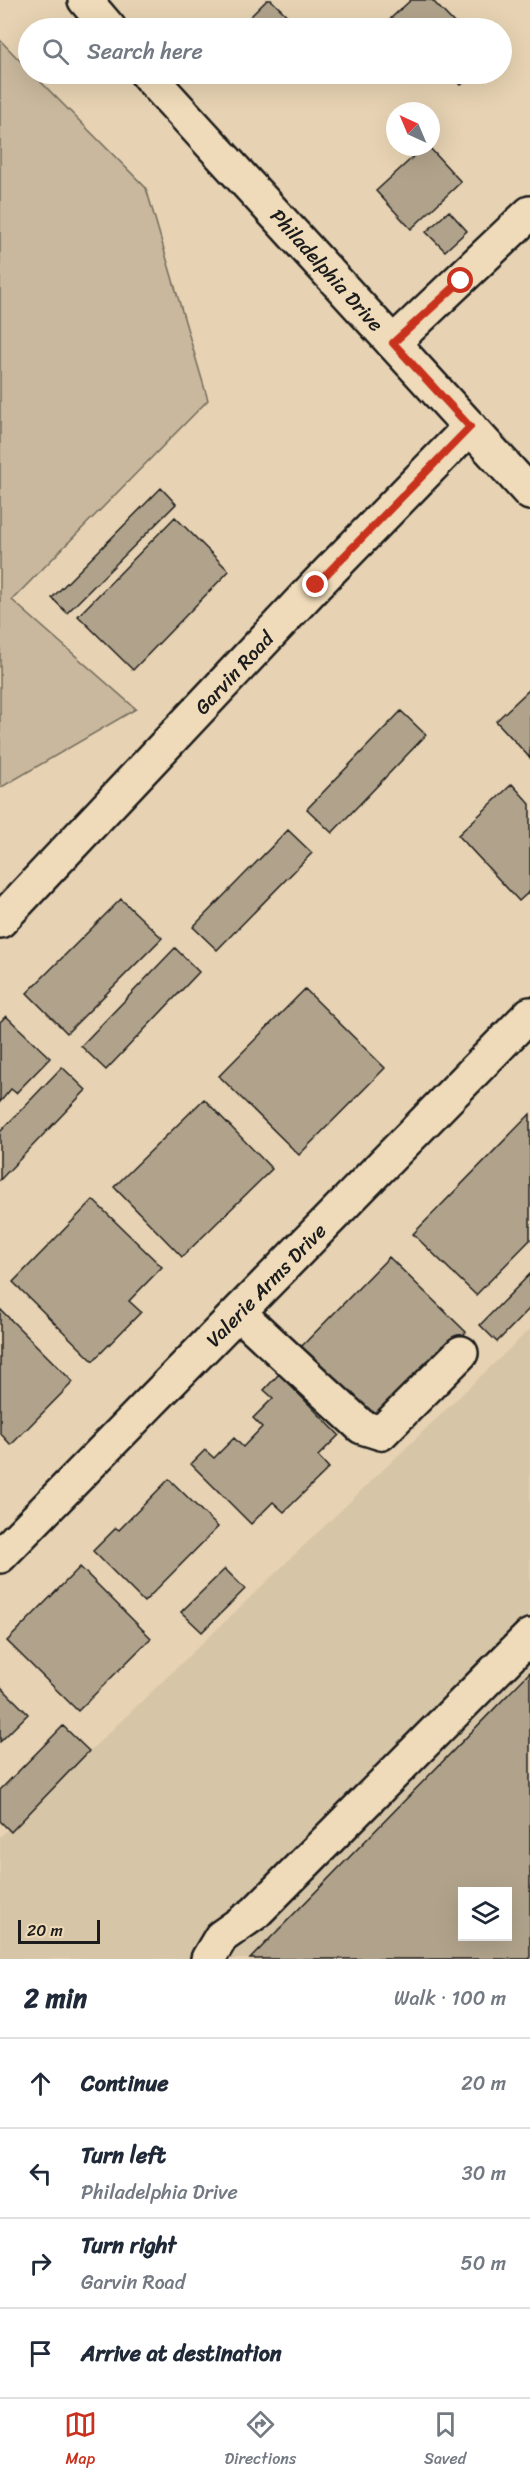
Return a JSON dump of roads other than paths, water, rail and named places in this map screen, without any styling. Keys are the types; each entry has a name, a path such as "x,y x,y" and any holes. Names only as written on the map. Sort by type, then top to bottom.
{"street":[{"path":"85,0 100,18"},
{"name":"Philadelphia Drive","path":"156,84 530,493"},
{"path":"393,343 461,281 530,213"},
{"name":"Garvin Road","path":"0,921 316,585 470,427"},
{"name":"Valerie Arms Drive","path":"0,1556 530,1014"},
{"path":"239,1313 362,1427 381,1433 461,1353"},
{"path":"208,1959 221,1937 255,1913 530,1636"}]}
